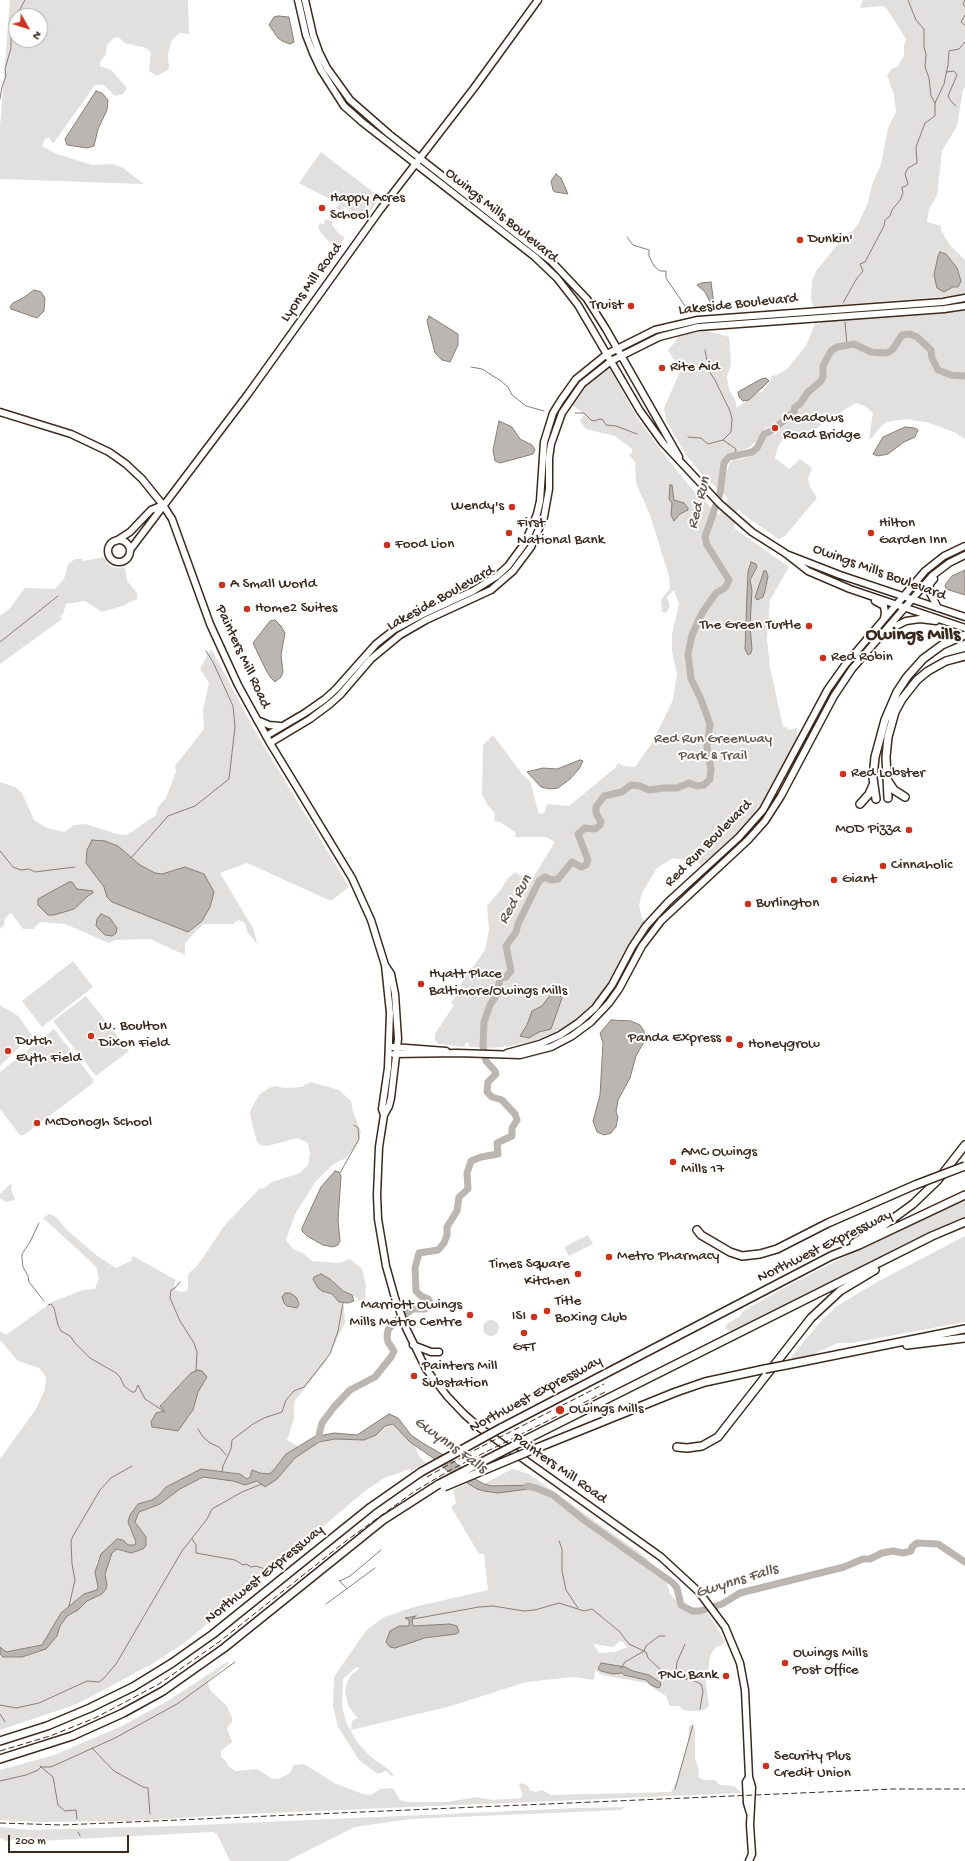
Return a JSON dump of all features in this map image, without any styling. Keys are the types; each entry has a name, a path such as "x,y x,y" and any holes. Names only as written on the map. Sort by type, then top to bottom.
{"highway":[{"path":"876,799 873,785 874,763 889,710 900,688 912,670 923,659 942,645 962,636"},
{"path":"888,798 886,758 888,737 895,712 902,699 917,680 928,671 946,661 965,656"},
{"path":"887,781 894,790 905,797"},
{"path":"860,804 869,794 873,785"},
{"path":"831,1256 883,1226 913,1204 937,1181 965,1145"},
{"path":"697,1230 702,1235 730,1252 742,1256 760,1254 777,1249 828,1223 914,1185 965,1166"},
{"name":"Northwest Expressway","path":"0,1741 47,1726 90,1708 133,1687 172,1663 213,1634 371,1507 421,1472 501,1428 831,1256 965,1195"},
{"name":"Northwest Expressway","path":"0,1759 72,1736 123,1713 163,1691 224,1648 383,1520 441,1486 521,1442 932,1236 965,1222"},
{"path":"677,1447 702,1446 718,1437 820,1308 851,1284 925,1243 932,1236"},
{"path":"441,1486 676,1392 705,1382 965,1329"},
{"path":"859,1350 965,1338"}],"main road":[{"name":"Owings Mills Boulevard","path":"298,0 306,35 313,53 321,70 344,106 362,122 547,268 578,305 650,426 663,444 708,492 741,522 808,571 851,589 962,627"},
{"name":"Owings Mills Boulevard","path":"305,0 313,35 319,52 341,90 367,116 534,247 563,272 587,299 617,348 683,465"},
{"name":"Lyons Mill Road","path":"163,505 151,510 130,532 110,545 108,551 110,557 114,561 120,562 125,560 129,555 130,550 155,519 163,505 243,400 380,210 416,165 538,0"},
{"name":"Lakeside Boulevard","path":"266,736 324,699 336,689 371,649 395,629 423,614 473,591 497,576 508,566 525,543 537,514 540,501 544,442 554,413 576,379 607,354 662,328 698,320 943,302 965,298"},
{"name":"Lakeside Boulevard","path":"270,743 310,719 330,704 352,683 371,659 400,635 426,620 491,590 513,571 531,547 544,517 549,489 549,458 551,444 562,413 582,384 611,361 659,337 698,327 944,309 965,306"},
{"name":"Painters Mill Road","path":"0,412 71,434 97,444 126,464 163,505 178,532 200,598 218,643 266,736 352,878 371,920 385,965 390,1013 390,1046 382,1109 384,1115"},
{"path":"116,541 124,542 130,550"},
{"name":"Red Run Boulevard","path":"502,1054 549,1040 568,1030 595,1008 612,985 632,947 646,926 668,902 739,836 763,810 828,689 845,664 930,566 948,553 965,546"},
{"name":"Owings Mills Boulevard","path":"785,553 840,575 965,617"},
{"name":"Red Run Boulevard","path":"389,1054 397,1051 520,1055 551,1047 582,1029 601,1013 619,989 642,946 661,921 748,840 765,821 781,796 840,685 932,576 949,563 965,555"},
{"path":"938,608 930,593 929,587 933,580 949,563"},
{"path":"808,571 815,577 832,586 882,604 885,613 881,622"},
{"path":"868,650 894,627 906,621 926,619 962,627"},
{"path":"257,720 269,725 282,726"},
{"name":"Painters Mill Road","path":"385,965 391,974 395,994 397,1051 391,1098 384,1115 378,1167 378,1219 386,1266 399,1309 413,1345 426,1369 436,1383 471,1420 661,1557 688,1581 717,1614 731,1639 743,1676 749,1777 752,1787 750,1814 752,1854 755,1861"},
{"name":"Red Run Boulevard","path":"390,1046 397,1051"},
{"path":"413,1345 429,1352 439,1352"},
{"name":"Painters Mill Road","path":"749,1861 752,1854"}],"green space":[{"path":"10,0 188,0 189,34 179,33 171,42 168,55 169,69 157,76 149,71 151,52 146,48 125,43 118,37 114,38 107,45 106,54 100,62 100,66 111,70 127,88 123,94 115,96 104,85 95,85 53,144 49,137 44,140 42,146 57,154 92,165 114,164 123,168 144,184 0,179 0,126 8,25 8,48 48,48 48,8 9,8"},
{"path":"863,0 965,0 965,87 963,90 957,126 942,151 937,196 929,209 927,222 941,226 941,231 950,245 965,260 965,295 813,307 811,298 812,281 816,271 846,234 853,231 858,224 868,203 872,185 881,164 888,128 896,112 894,95 887,75 892,69 898,66 904,56 904,45 906,39 887,9 883,6 860,8"},
{"path":"321,152 378,196 379,199 365,218 343,206 344,211 340,217 334,214 338,205 341,205 299,183"},
{"path":"326,219 332,221 332,225 339,234 345,237 337,250 320,232 318,226 320,223 323,225"},
{"name":"Red Run Greenway Park & Trail","path":"965,309 965,439 954,432 926,422 907,419 886,422 872,438 869,439 873,413 865,406 856,403 827,420 816,429 812,437 800,437 789,432 778,446 775,458 789,469 800,459 812,468 808,479 810,487 817,498 785,536 779,539 748,518 738,509 734,528 789,567 770,600 767,639 770,667 783,727 787,727 788,730 797,728 797,738 790,753 768,796 753,818 702,865 697,862 673,858 657,868 642,893 639,905 642,918 645,921 604,990 590,1007 564,1029 556,1030 556,1032 537,1040 506,1047 506,1045 503,1047 488,1048 469,1047 469,1043 465,1043 465,1047 438,1044 435,1040 435,1034 454,1005 451,1003 462,987 460,985 485,950 489,929 487,906 500,891 508,878 515,872 531,881 555,842 546,837 514,837 516,834 515,832 500,822 494,821 495,813 488,806 482,794 483,745 493,735 522,774 530,781 539,814 544,813 547,804 569,806 615,768 618,763 624,766 635,767 652,743 673,700 677,674 672,652 672,634 679,604 673,591 667,597 670,606 666,613 662,612 661,600 670,588 669,576 650,515 636,483 635,462 629,455 632,453 632,449 615,436 586,429 580,421 584,414 570,403 577,393 603,367 610,369 636,416 666,457 693,490 719,515 728,499 722,491 729,464 733,460 743,459 755,453 768,435 776,434 793,417 788,414 776,424 764,429 757,441 750,447 727,456 721,464 717,488 704,477 686,455 666,420 664,408 680,372 668,350 675,342 679,334 707,331 729,337 731,364 727,377 729,389 735,400 737,408 757,393 763,391 772,378 771,376 777,375 787,369 806,346 815,323 820,324 822,320"},
{"path":"104,557 107,563 112,567 125,567 127,581 137,593 137,599 122,606 102,612 85,601 66,604 63,614 60,616 62,619 0,664 0,616 10,608 25,588 55,589 64,579 68,564 75,559 82,559 83,561"},
{"path":"210,650 212,650 255,731 349,887 331,901 247,863 220,873 254,930 257,944 248,933 245,923 238,920 233,924 203,924 185,943 185,955 150,939 115,940 109,943 65,924 40,922 33,929 23,929 11,913 5,918 4,925 0,929 0,782 15,787 22,793 34,820 47,828 64,832 74,825 86,824 117,834 127,835 156,815 158,807 166,798 176,772 175,766 204,729 203,710 209,683 200,669"},
{"path":"73,961 93,987 42,1027 22,1001"},
{"name":"W. Boulton Dixon Field","path":"86,996 129,1051 96,1076 53,1021"},
{"name":"Dutch Eyth Field","path":"0,1005 18,1016 32,1035 0,1066"},
{"path":"54,1029 93,1079 93,1083 24,1135 20,1135 0,1109 0,1072"},
{"path":"311,1082 339,1090 351,1101 353,1112 361,1132 358,1143 346,1158 332,1165 316,1181 295,1214 286,1240 293,1249 304,1254 312,1261 339,1263 350,1259 362,1269 366,1285 365,1302 363,1306 356,1297 343,1291 325,1276 321,1274 314,1277 315,1284 325,1292 332,1294 344,1306 345,1323 325,1363 294,1402 294,1419 287,1440 298,1446 286,1454 269,1474 256,1472 247,1479 237,1473 201,1469 166,1487 152,1500 144,1502 130,1528 136,1542 135,1545 128,1545 117,1539 97,1561 95,1572 98,1587 97,1590 84,1594 61,1613 42,1645 6,1652 0,1647 0,1459 36,1409 45,1389 46,1377 39,1368 18,1361 0,1340 0,1331 6,1335 52,1302 83,1290 95,1289 99,1278 96,1267 43,1218 49,1214 55,1216 66,1229 96,1255 116,1268 131,1261 133,1256 176,1280 174,1285 176,1290 181,1292 187,1291 188,1274 197,1266 225,1225 259,1189 264,1188 272,1182 300,1173 308,1165 310,1154 308,1143 298,1138 267,1146 261,1145 257,1142 250,1115 251,1109 259,1095 269,1088 275,1086 284,1088 301,1087","holes":["191,1373 205,1381 198,1392 192,1413 178,1431 152,1427 151,1422 156,1413 164,1411 160,1405"]},
{"path":"10,1184 12,1185 11,1189 15,1200 6,1202 0,1198 0,1194"},
{"path":"965,1199 965,1220 735,1331 729,1331 725,1328 727,1324 740,1316 743,1311 784,1288 879,1239"},
{"path":"588,1235 593,1244 569,1256 564,1247"},
{"path":"965,1236 965,1322 852,1343 838,1343 805,1358 793,1360 792,1356 822,1320 837,1306 877,1282"},
{"path":"491,1320 498,1325 499,1328 494,1335 491,1336 484,1331 483,1328 488,1321"},
{"path":"393,1424 415,1445 418,1455 426,1463 411,1471 410,1469 384,1478 365,1491 183,1644 150,1665 77,1704 0,1730 0,1654 3,1657 13,1658 42,1651 59,1631 60,1626 67,1616 78,1610 87,1601 98,1596 106,1589 107,1585 105,1574 112,1553 117,1549 131,1553 143,1532 135,1522 139,1512 160,1504 180,1489 203,1477 233,1481 245,1485 257,1481 267,1485 277,1479 295,1458 319,1442 335,1439 355,1440 376,1435 385,1426"},
{"path":"512,1469 529,1474 650,1561 640,1564 667,1583 670,1594 686,1610 690,1612 705,1611 725,1641 722,1645 716,1647 710,1656 708,1673 705,1677 709,1705 706,1709 700,1711 689,1711 683,1710 679,1706 670,1706 666,1696 646,1683 602,1675 595,1670 594,1680 574,1677 526,1682 451,1706 351,1730 352,1721 358,1718 349,1707 345,1693 347,1682 351,1675 360,1668 356,1667 343,1679 342,1706 346,1722 357,1742 371,1757 394,1775 392,1776 386,1771 378,1774 359,1760 338,1727 333,1706 334,1677 367,1630 384,1617 414,1607 488,1590 484,1554 479,1554 451,1507 456,1503 453,1490 468,1483 476,1488","holes":["412,1623 413,1626 450,1624 456,1634 415,1641 399,1626 409,1626","620,1641 627,1647 615,1652 599,1653 593,1644 613,1647","613,1666 625,1667 661,1683 624,1675 622,1673 613,1674 601,1671"]},
{"path":"227,1662 229,1663 208,1681 210,1690 227,1706 232,1718 232,1722 227,1728 232,1742 221,1751 221,1757 226,1761 228,1766 235,1771 257,1769 271,1778 278,1779 289,1774 294,1765 304,1764 334,1783 363,1794 371,1795 380,1789 393,1788 400,1800 407,1802 447,1802 477,1797 492,1800 521,1798 523,1796 519,1785 522,1783 528,1786 530,1790 535,1792 542,1790 551,1795 671,1792 676,1783 688,1744 689,1726 692,1725 695,1729 695,1758 699,1770 698,1777 704,1780 715,1780 720,1785 734,1786 742,1793 245,1814 130,1821 38,1822 0,1820 0,1770 54,1755 122,1726 169,1700"},
{"path":"625,1807 621,1810 410,1819 355,1827 287,1861 230,1861 217,1834 213,1832 37,1841 30,1837 5,1841 4,1839 0,1838 0,1827 28,1830 175,1826"}],"shaded area":[{"path":"274,17 289,17 294,42 290,44 282,41 278,38 269,25"},
{"path":"96,91 102,93 108,100 107,110 98,129 94,146 87,148 67,145 65,139"},
{"path":"556,174 561,178 568,194 555,192 553,190 551,181"},
{"path":"940,252 946,254 957,268 961,281 958,287 953,287 944,292 937,288 934,275"},
{"path":"711,282 713,301 710,302 705,292 697,285"},
{"path":"34,290 41,292 45,298 44,311 37,318 11,309 10,307 13,303"},
{"path":"429,316 458,334 458,345 450,362 442,360 435,353 427,321"},
{"path":"766,378 769,381 749,400 743,401 739,397 738,392 761,379"},
{"path":"499,421 512,427 520,439 532,445 535,450 533,454 500,463 495,461 493,450"},
{"path":"905,427 915,428 918,430 915,437 904,442 888,454 878,456 873,454 883,437"},
{"path":"670,485 672,485 674,500 684,503 688,508 688,510 680,514 674,521 671,515 672,503 669,499"},
{"path":"751,562 756,564 757,567 750,580 752,590 750,626 752,649 751,653 748,655 745,649 748,572"},
{"path":"965,570 965,595 946,589 945,585 952,576"},
{"path":"764,571 766,571 768,576 765,591 763,597 757,600 755,597"},
{"path":"275,620 285,633 281,655 283,672 281,677 275,682 267,672 253,643 270,621"},
{"path":"580,760 583,761 579,769 570,779 558,788 550,789 541,787 527,772 543,768 557,769"},
{"path":"92,840 105,841 118,846 140,865 155,873 162,874 185,867 204,874 214,892 210,907 202,921 188,932 112,902 107,897 104,887 86,863 87,850"},
{"path":"69,882 72,882 77,889 93,891 93,893 74,909 54,915 48,915 38,905 38,899"},
{"path":"101,914 110,918 117,928 116,933 112,936 105,935 96,926 97,919"},
{"path":"554,990 562,998 551,1029 539,1032 529,1038 520,1036 527,1025 532,1011 542,1006"},
{"path":"611,1020 631,1021 640,1025 644,1031 645,1040 636,1056 630,1078 618,1100 616,1112 618,1117 616,1127 611,1133 604,1135 597,1132 593,1121 600,1095 603,1043 600,1033"},
{"path":"335,1171 339,1172 341,1176 338,1220 340,1241 338,1245 333,1247 323,1245 307,1236 302,1231 302,1228 321,1187"},
{"path":"321,1274 330,1279 343,1291 352,1295 354,1301 348,1303 339,1302 332,1294 318,1288 313,1279"},
{"path":"285,1293 290,1293 296,1297 299,1304 297,1308 287,1306 284,1303 282,1297"},
{"path":"198,1370 202,1371 207,1377 198,1392 193,1410 178,1431 152,1427 151,1422 156,1413 164,1411 160,1406 191,1373"},
{"path":"389,1414 398,1418 411,1435 452,1460 475,1479 484,1484 492,1486 533,1485 536,1488 498,1493 477,1489 445,1469 433,1458 410,1442 393,1424 385,1426 376,1435 364,1440 335,1439 319,1442 295,1458 277,1479 265,1487 257,1481 245,1485 233,1481 203,1477 180,1489 160,1504 139,1512 135,1522 146,1537 146,1546 143,1549 131,1553 117,1549 112,1553 105,1574 107,1585 106,1589 102,1594 87,1601 78,1610 67,1616 60,1626 57,1636 46,1649 22,1657 3,1657 0,1654 0,1647 6,1652 42,1645 61,1613 84,1594 97,1590 98,1587 95,1572 101,1554 117,1539 123,1540 128,1545 135,1545 136,1542 128,1522 130,1515 138,1504 152,1500 166,1487 201,1469 240,1474 247,1479 250,1477 252,1470 269,1474 286,1454 314,1437 334,1433 357,1435"},
{"path":"416,1616 412,1619 413,1626 450,1624 457,1626 459,1632 456,1634 425,1638 395,1648 390,1647 386,1642 390,1631 399,1626 409,1626 409,1620 405,1618"},
{"path":"601,1663 625,1667 633,1671 649,1675 661,1683 660,1687 658,1688 651,1685 646,1680 624,1675 622,1673 613,1674 601,1671 598,1669"}],"waterway":[{"path":"21,8 25,0"},
{"path":"908,0 916,20 924,29 924,47 926,54 925,67 929,78 931,96 935,103"},
{"path":"965,0 963,4 965,7"},
{"path":"965,15 961,22 965,25"},
{"path":"843,303 857,278 863,271 860,264 865,262 884,226 885,220 890,216 892,210 900,200 903,193 902,187 908,184 905,174 908,168 917,163 916,147 925,123 935,116 935,103 944,84 949,51 959,49 965,42"},
{"path":"0,99 6,76 5,69 11,48"},
{"path":"946,72 954,71 957,75 948,96 956,106"},
{"path":"627,237 633,245 649,250 649,256 654,266 660,271 666,271 666,278 685,306"},
{"path":"845,322 847,345"},
{"name":"Red Run","path":"318,1439 322,1423 334,1407 350,1390 375,1377 391,1357 394,1351 388,1342 387,1337 388,1330 395,1321 413,1309 425,1309 430,1306 431,1304 428,1299 421,1296 416,1291 415,1268 419,1253 438,1250 444,1243 447,1235 447,1227 457,1211 459,1197 468,1189 467,1173 471,1161 481,1157 498,1154 497,1143 512,1136 512,1128 517,1120 515,1114 502,1100 492,1097 487,1092 488,1082 496,1074 486,1061 483,1046 484,1022 490,1005 497,994 500,978 506,977 511,971 506,946 516,932 518,924 539,881 545,877 551,880 558,879 572,862 581,867 586,865 588,860 578,834 585,828 595,829 600,825 601,822 596,813 596,807 604,796 622,792 631,785 640,786 649,790 677,788 689,783 697,786 704,785 710,779 711,769 707,747 710,724 700,697 691,679 688,654 692,635 702,613 716,593 725,588 729,580 707,545 705,537 720,493 724,463 729,457 752,452 757,448 764,434 773,430 794,412 795,407 800,404 808,392 820,382 823,377 823,366 831,351 837,347 854,344 871,352 885,353 893,349 902,335 910,334 917,337 931,350 932,358 938,370 951,375 965,376"},
{"path":"705,350 709,371 730,411 732,419 731,432 723,440"},
{"path":"471,367 482,369 501,381 508,387 512,395 526,406 544,411"},
{"path":"575,413 584,413 591,420 594,421 600,419 603,420 606,425 616,426 637,434"},
{"path":"688,437 701,438 708,444 723,440 736,449 735,457"},
{"path":"0,642 58,596"},
{"path":"131,858 168,816 195,806 229,779 235,727 233,706 213,662 206,651"},
{"path":"0,851 13,867 21,870 29,869 35,872 75,867"},
{"path":"340,1173 359,1139 358,1128 354,1125"},
{"path":"39,1223 30,1242 22,1254 22,1258 23,1267 28,1276 29,1282 44,1301"},
{"path":"180,1282 171,1290 170,1298 180,1321 194,1343 197,1352 196,1371"},
{"path":"222,1472 223,1466 231,1449 232,1440 253,1424 264,1418 282,1412 286,1400 294,1391 304,1387 330,1354 338,1331 343,1303"},
{"path":"48,1305 51,1304 54,1308 61,1331 70,1336 90,1358 116,1373 120,1377 124,1386 132,1392 135,1392 138,1385 145,1399 165,1412"},
{"path":"198,1429 203,1437 210,1443 219,1447 226,1455"},
{"path":"69,1606 75,1580 72,1564 71,1541 73,1536 100,1490 111,1478 132,1466"},
{"path":"0,1705 16,1708 39,1703 87,1681 99,1682 104,1678 116,1664 182,1551 207,1519 212,1509 242,1492 262,1484"},
{"name":"Gwynns Falls","path":"527,1486 553,1495 584,1520 673,1583 677,1588 681,1605 692,1611 700,1611 722,1604 740,1593 844,1567 863,1559 870,1559 882,1553 893,1551 903,1553 911,1551 912,1547 917,1543 938,1544 965,1562"},
{"path":"192,1539 196,1545 196,1553 235,1560 243,1565 246,1564 251,1567 256,1566 265,1569"},
{"path":"559,1541 562,1549 562,1571 566,1590 578,1608"},
{"path":"340,1581 350,1576 381,1550"},
{"path":"326,1604 375,1568"},
{"path":"339,1580 347,1589"},
{"path":"413,1619 479,1607 493,1606 524,1611 535,1610 559,1603 584,1611 592,1609 619,1631 629,1644 646,1652 648,1658 664,1673 669,1674 676,1671 684,1679 690,1679 701,1684 703,1691 700,1709"},
{"path":"621,1668 625,1662 644,1651 646,1646 659,1636 665,1636"},
{"path":"676,1671 677,1662 685,1644"},
{"path":"0,1781 26,1775 38,1770 41,1767 51,1767 115,1738 177,1704 235,1662"},
{"path":"0,1714 5,1722"},
{"path":"675,1789 693,1725"},
{"path":"92,1748 114,1771 143,1787 148,1788 150,1814"},
{"path":"40,1766 53,1777 58,1805 65,1811 76,1810 77,1819"},
{"path":"78,1832 80,1836"}],"railway":[{"path":"427,1477 471,1452 604,1384"},
{"path":"0,1751 50,1736 95,1718 159,1684 219,1642 346,1541 415,1491 452,1469 607,1391"},
{"path":"0,1823 62,1825 893,1789 965,1789"}],"place":[{"name":"Happy Acres School","path":"322,208"},
{"name":"Dunkin'","path":"800,240"},
{"name":"Truist","path":"631,306"},
{"name":"Rite Aid","path":"662,368"},
{"name":"Meadows Road Bridge","path":"775,428"},
{"name":"Wendy's","path":"512,507"},
{"name":"First National Bank","path":"509,533"},
{"name":"Hilton Garden Inn","path":"871,533"},
{"name":"Food Lion","path":"387,545"},
{"name":"A Small World","path":"222,585"},
{"name":"Home2 Suites","path":"247,609"},
{"name":"The Green Turtle","path":"809,626"},
{"name":"Red Robin","path":"823,658"},
{"name":"Red Lobster","path":"843,774"},
{"name":"MOD Pizza","path":"909,830"},
{"name":"Cinnaholic","path":"883,866"},
{"name":"Giant","path":"834,880"},
{"name":"Burlington","path":"748,904"},
{"name":"Hyatt Place Baltimore/Owings Mills","path":"421,984"},
{"name":"W. Boulton Dixon Field","path":"91,1036"},
{"name":"Panda Express","path":"729,1039"},
{"name":"Honeygrow","path":"740,1045"},
{"name":"Dutch Eyth Field","path":"8,1051"},
{"name":"McDonogh School","path":"37,1123"},
{"name":"AMC Owings Mills 17","path":"673,1162"},
{"name":"Metro Pharmacy","path":"609,1257"},
{"name":"Times Square Kitchen","path":"578,1274"},
{"name":"Title Boxing Club","path":"547,1311"},
{"name":"Marriott Owings Mills Metro Centre","path":"470,1315"},
{"name":"ISI","path":"534,1317"},
{"name":"GFT","path":"524,1333"},
{"name":"Painters Mill Substation","path":"414,1376"},
{"name":"Owings Mills","path":"560,1410"},
{"name":"Owings Mills Post Office","path":"785,1663"},
{"name":"PNC Bank","path":"726,1676"},
{"name":"Security Plus Credit Union","path":"766,1766"}],"district":[{"name":"Owings Mills","path":"913,636"}]}
